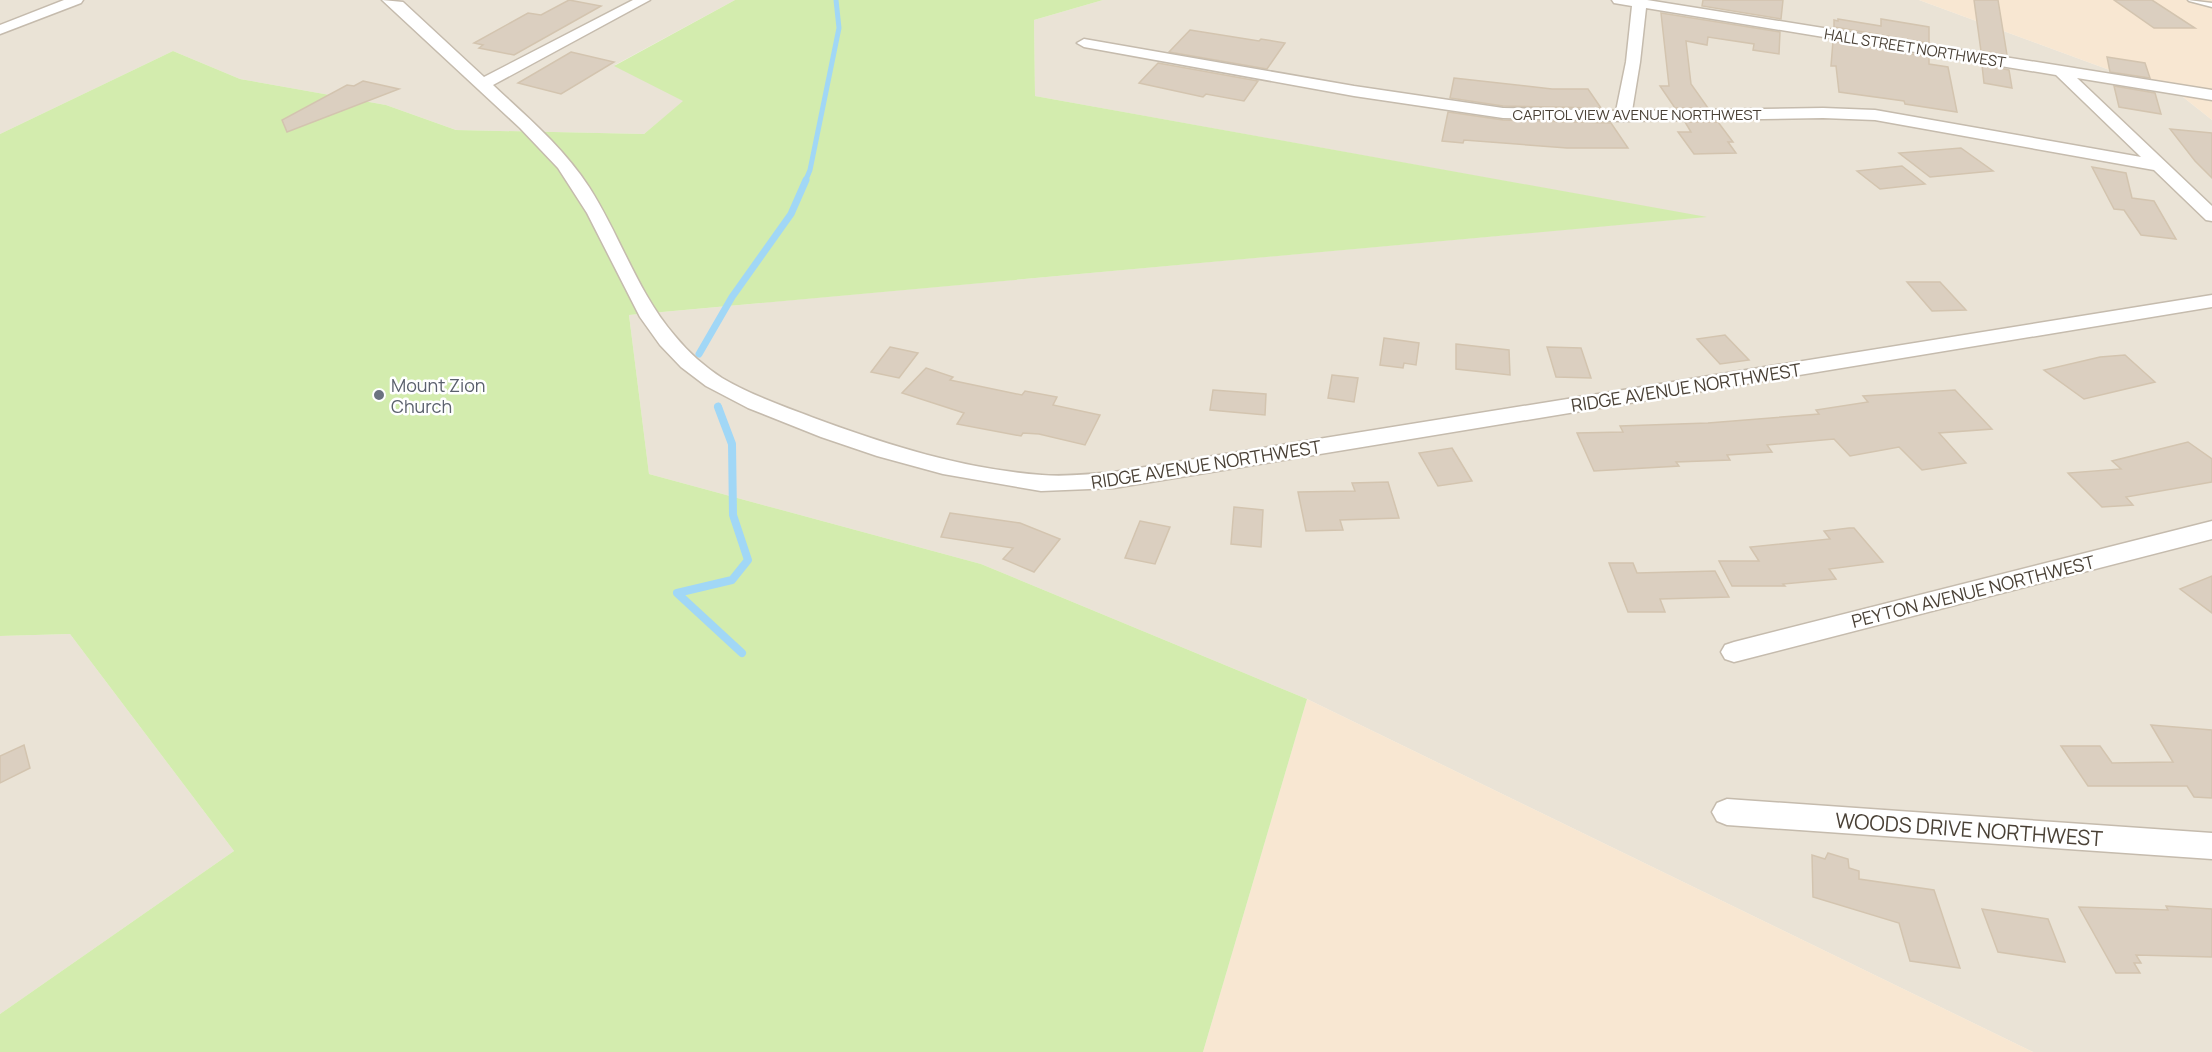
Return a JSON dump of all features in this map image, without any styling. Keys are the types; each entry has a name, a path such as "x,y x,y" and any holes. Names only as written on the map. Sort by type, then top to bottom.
{"street":[{"path":"0,30 76,0"},
{"name":"RIDGE AVENUE NORTHWEST","path":"389,0 398,5 483,84 538,136 564,165 591,206 644,310 686,360 712,382 739,397 856,442 938,466 1032,483 1071,484 1125,478 2212,302"},
{"path":"483,84 643,0"},
{"name":"HALL STREET NORTHWEST","path":"1619,0 2212,95"},
{"path":"1623,116 1633,62 1639,2"},
{"name":"CAPITOL VIEW AVENUE NORTHWEST","path":"1084,43 1354,92 1359,90 1503,113 1623,116 1823,113 1875,116 2157,165"},
{"path":"2061,71 2212,216"},
{"name":"PEYTON AVENUE NORTHWEST","path":"1734,652 2212,530"},
{"name":"WOODS DRIVE NORTHWEST","path":"1727,812 2212,846"}],"lane":[{"path":"2191,0 2211,2"}],"shaded area":[{"path":"0,0 735,0 615,65 684,101 644,134 456,130 386,105 240,79 173,51 0,134"},
{"path":"1103,0 1919,0 2183,97 2212,120 2212,1052 2033,1052 1307,699 981,564 649,474 629,315 1703,217 1035,96 1034,20"},
{"path":"1919,0 2212,0 2212,120 2183,97"},
{"path":"70,634 234,851 0,1014 0,636"},
{"path":"1307,699 2033,1052 1203,1052"}],"green space":[{"path":"735,0 1103,0 1034,20 1035,96 1707,217 629,315 649,474 981,564 1307,699 1203,1052 0,1052 0,1014 234,851 70,634 0,636 0,134 173,51 240,79 386,105 456,130 644,134 683,101 614,66"}],"building":[{"path":"569,0 601,6 514,55 479,48 483,45 474,43 528,13 541,15"},
{"path":"1703,0 1783,0 1781,19 1702,6"},
{"path":"1974,0 1998,0 2007,55 1981,51"},
{"path":"2114,0 2152,0 2195,28 2154,28"},
{"path":"1661,13 1780,32 1779,54 1753,50 1754,44 1708,37 1707,45 1686,41 1691,84 1708,108 1675,108 1660,86 1669,86"},
{"path":"1838,19 1881,26 1881,19 1929,27 1929,43 1834,27 1834,20 1838,21"},
{"path":"1190,30 1285,43 1267,69 1169,52"},
{"path":"1833,41 1929,57 1929,64 1948,67 1957,112 1905,104 1904,101 1839,92 1836,66 1831,66"},
{"path":"571,52 614,62 561,94 518,83"},
{"path":"2107,57 2145,63 2150,78 2110,72"},
{"path":"1158,63 1258,81 1244,101 1206,94 1203,97 1139,83"},
{"path":"1982,65 2009,70 2012,88 1984,83"},
{"path":"1454,78 1552,89 1588,89 1601,108 1503,106 1450,98"},
{"path":"363,81 399,89 287,132 282,120 347,85 354,86"},
{"path":"2114,86 2155,93 2161,114 2119,107"},
{"path":"1448,112 1503,120 1611,123 1628,148 1567,148 1464,140 1463,143 1442,141"},
{"path":"1685,122 1718,122 1733,142 1728,142 1736,153 1694,154 1678,132 1691,132"},
{"path":"2170,129 2212,133 2212,178 2195,161"},
{"path":"1961,148 1993,171 1930,177 1899,153"},
{"path":"1902,166 1925,184 1880,189 1857,171"},
{"path":"2092,167 2126,173 2132,198 2154,201 2176,239 2141,235 2124,210 2114,209"},
{"path":"1907,282 1940,282 1966,310 1932,311"},
{"path":"1725,335 1749,360 1720,364 1697,339"},
{"path":"1384,338 1419,343 1416,365 1404,363 1403,368 1380,365"},
{"path":"1456,344 1509,350 1510,375 1456,369"},
{"path":"890,347 918,353 899,378 871,372"},
{"path":"1547,347 1581,348 1591,378 1556,377"},
{"path":"2125,355 2155,382 2084,399 2044,370 2100,357"},
{"path":"926,368 953,377 950,380 1022,395 1025,391 1057,397 1053,405 1100,415 1085,445 1039,434 1023,433 1021,436 957,424 964,413 902,393"},
{"path":"1332,375 1358,378 1354,402 1328,398"},
{"path":"1213,390 1266,394 1265,415 1210,410"},
{"path":"1955,390 1992,429 1939,433 1966,463 1922,470 1899,447 1850,456 1834,439 1767,445 1772,452 1727,455 1730,460 1676,462 1679,466 1594,471 1577,433 1623,432 1620,426 1708,423 1819,414 1816,410 1868,402 1863,396"},
{"path":"2188,442 2212,459 2212,482 2126,497 2133,505 2102,507 2068,473 2121,469 2112,461"},
{"path":"1452,448 1472,481 1438,486 1419,453"},
{"path":"1388,482 1399,518 1340,520 1343,530 1306,531 1298,492 1355,491 1352,483"},
{"path":"1234,507 1263,510 1261,547 1231,544"},
{"path":"950,513 1020,523 1060,539 1034,572 1003,559 1013,548 941,537"},
{"path":"1140,521 1170,527 1155,564 1125,558"},
{"path":"1854,528 1883,562 1829,569 1836,579 1783,584 1785,586 1732,586 1719,561 1759,561 1750,547 1830,539 1824,531"},
{"path":"1609,563 1633,563 1637,573 1715,571 1729,597 1660,599 1665,612 1628,612"},
{"path":"2212,576 2212,613 2180,589"},
{"path":"2151,725 2212,730 2212,798 2194,797 2187,786 2088,786 2061,746 2100,746 2112,763 2173,762"},
{"path":"24,745 30,768 0,783 0,756"},
{"path":"1828,853 1848,859 1849,868 1859,871 1859,879 1934,890 1960,968 1910,961 1899,923 1813,897 1812,855 1825,859"},
{"path":"2166,906 2212,909 2212,957 2136,955 2141,963 2134,963 2140,973 2116,973 2079,907 2168,910"},
{"path":"1982,909 2048,919 2065,962 1998,952"}],"waterway":[{"path":"805,182 810,170 839,28 836,0"},
{"path":"699,354 732,297 791,214 806,180"},
{"path":"718,407 732,444 733,515 748,560 732,580 677,593 742,653"}],"place":[{"name":"Mount Zion Church","path":"379,395"}]}
